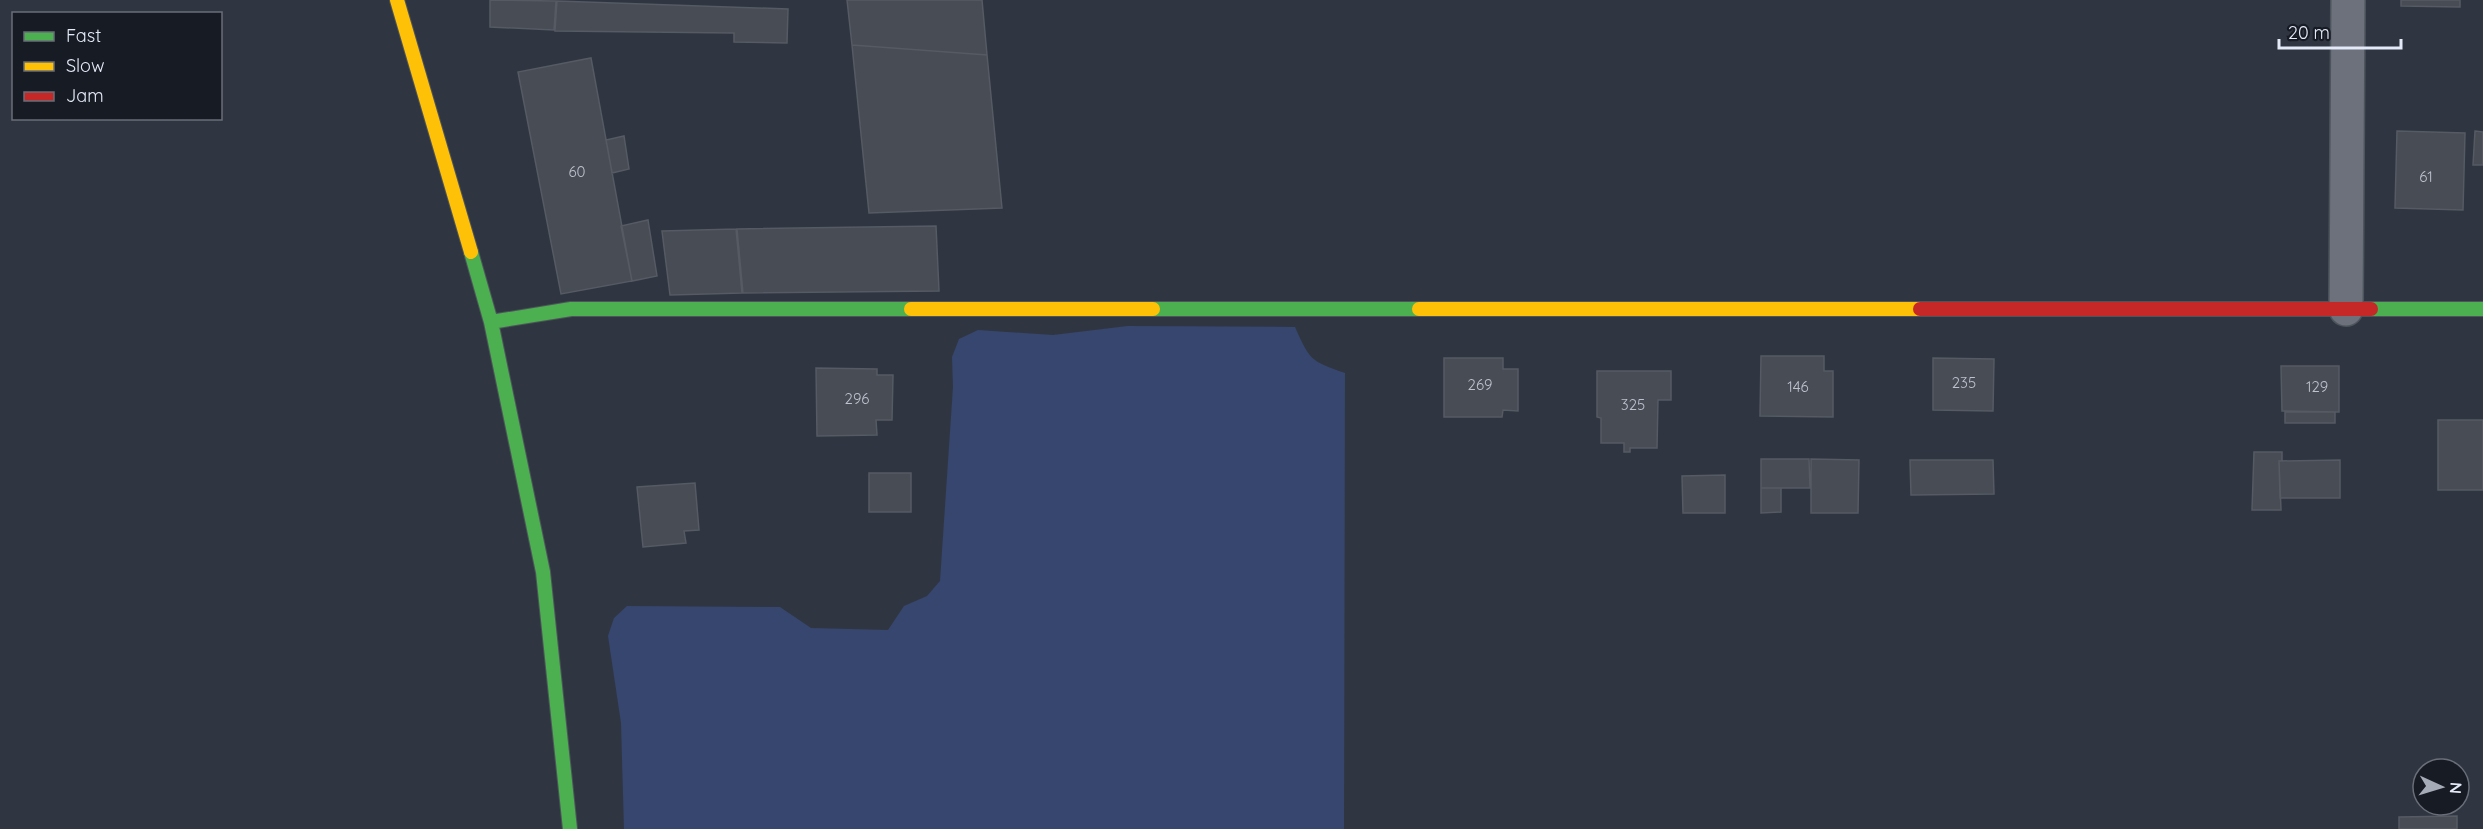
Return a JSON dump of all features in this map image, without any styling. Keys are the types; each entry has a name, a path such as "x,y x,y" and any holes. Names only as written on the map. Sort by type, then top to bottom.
{"street":[{"path":"397,0 491,322 543,572 570,829"},
{"path":"2346,309 2348,0"},
{"path":"491,322 571,309 2483,309"}],"shaded area":[{"path":"1128,326 1295,327 1304,347 1313,358 1325,366 1345,373 1344,829 624,829 621,723 608,636 614,618 627,606 780,607 811,628 888,630 904,606 927,596 940,581 953,387 952,357 959,339 978,330 1053,335"}],"building":[{"path":"490,0 556,1 554,30 490,27"},
{"path":"847,0 982,0 987,55 852,45"},
{"path":"2401,0 2460,0 2460,7 2401,6"},
{"path":"557,1 788,9 787,43 734,42 734,33 555,31"},
{"path":"852,45 987,55 1002,208 869,213"},
{"path":"591,58 632,281 561,294 518,72"},
{"path":"2397,131 2465,133 2463,210 2395,208"},
{"path":"2475,131 2483,132 2483,165 2473,165"},
{"path":"624,136 629,169 612,173 606,140"},
{"path":"648,220 657,276 632,281 621,226"},
{"path":"936,226 939,291 743,293 737,229"},
{"path":"736,229 742,293 670,295 662,231"},
{"path":"1761,356 1824,356 1824,371 1833,371 1833,417 1760,416"},
{"path":"1444,358 1503,358 1503,369 1518,369 1518,411 1503,410 1502,417 1444,417"},
{"path":"1933,358 1994,359 1993,411 1933,410"},
{"path":"2281,366 2339,366 2339,412 2282,411"},
{"path":"816,368 877,369 877,375 893,375 892,420 876,420 877,435 817,436"},
{"path":"1597,371 1671,371 1671,400 1658,400 1657,448 1630,448 1630,452 1624,452 1624,443 1601,443 1601,418 1597,417"},
{"path":"2285,412 2335,412 2335,423 2285,423"},
{"path":"2438,420 2483,420 2483,490 2438,490"},
{"path":"2254,452 2282,452 2282,461 2279,461 2281,510 2252,510"},
{"path":"1761,459 1809,459 1810,488 1761,488"},
{"path":"1811,459 1859,460 1858,513 1811,513"},
{"path":"1910,460 1993,460 1994,494 1911,495"},
{"path":"2340,460 2340,498 2280,498 2279,461"},
{"path":"869,473 911,473 911,512 869,512"},
{"path":"1725,475 1725,513 1683,513 1682,476"},
{"path":"695,483 699,530 684,531 686,543 643,547 637,487"},
{"path":"1761,488 1781,488 1781,512 1761,513"},
{"path":"2399,817 2457,817 2457,829 2399,829"}],"traffic: fast":[{"path":"471,252 491,322 543,572 570,829"},
{"path":"491,322 571,309 911,309"},
{"path":"1153,309 1419,309"},
{"path":"2371,309 2483,309"}],"traffic: slow":[{"path":"397,0 471,252"},
{"path":"911,309 1153,309"},
{"path":"1419,309 1920,309"}],"traffic: jam":[{"path":"1920,309 2371,309"}]}
